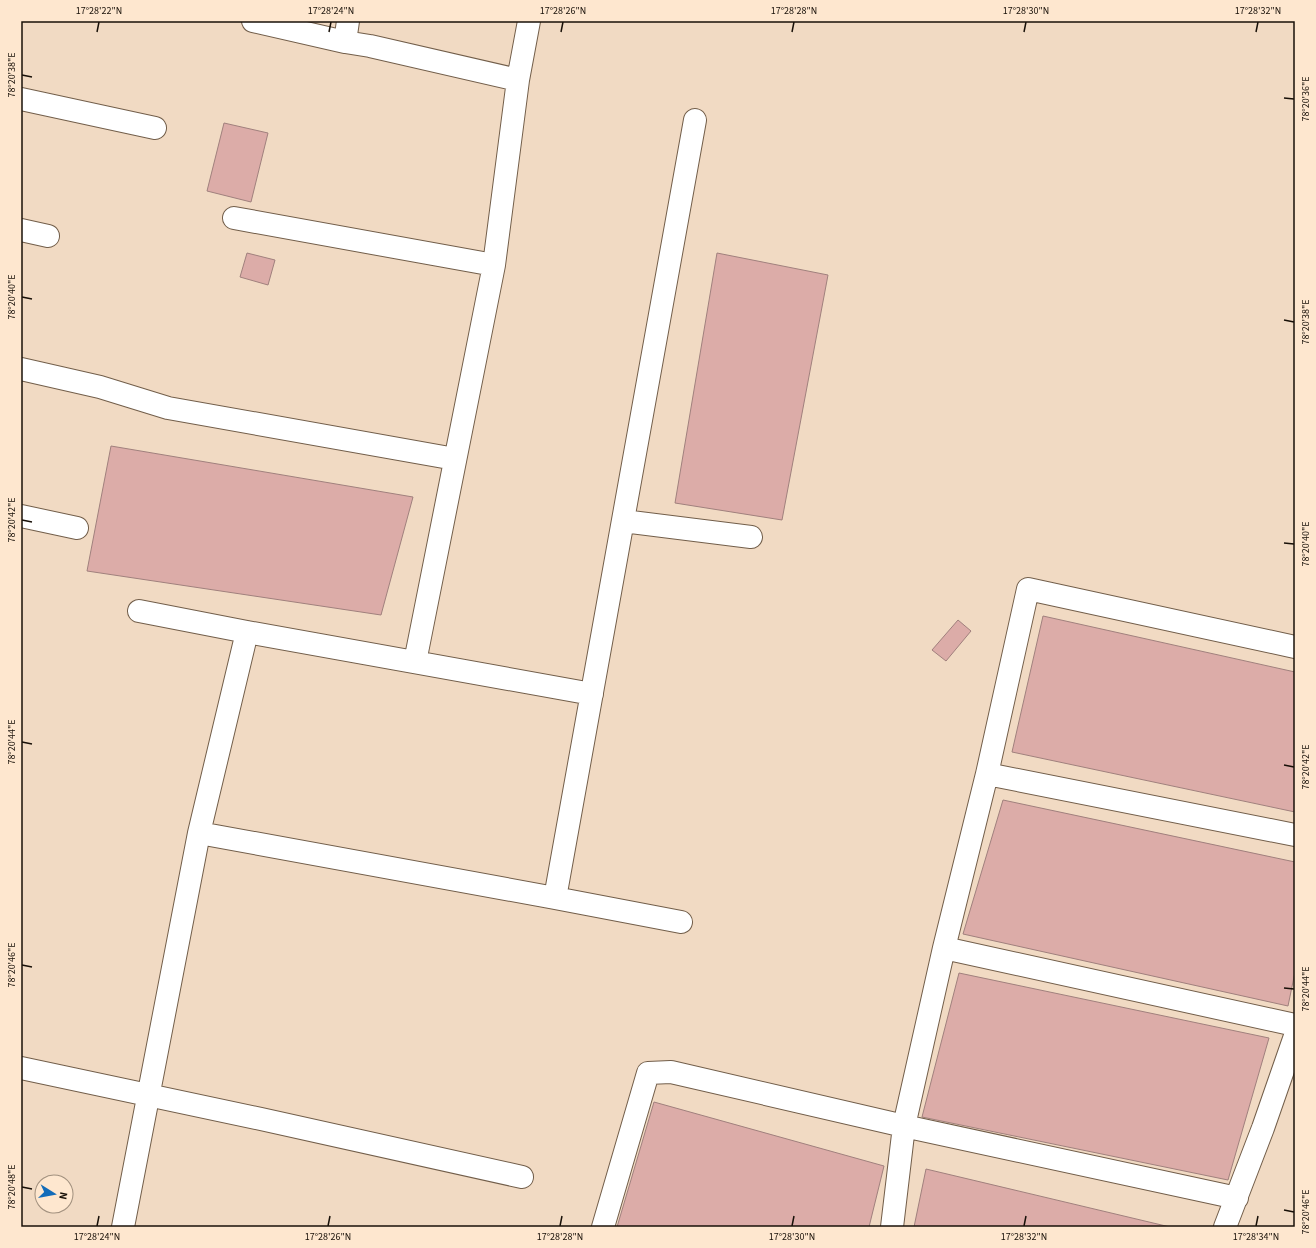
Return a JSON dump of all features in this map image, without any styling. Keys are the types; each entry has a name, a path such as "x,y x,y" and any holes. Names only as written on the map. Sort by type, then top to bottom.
{"street":[{"path":"253,21 518,80"},
{"path":"345,42 348,21"},
{"path":"415,662 494,265 518,80 530,21"},
{"path":"21,99 155,128"},
{"path":"555,898 695,120"},
{"path":"234,218 494,265"},
{"path":"21,230 48,236"},
{"path":"21,369 100,387 168,408 455,459"},
{"path":"21,516 77,528"},
{"path":"623,521 751,536"},
{"path":"892,1227 904,1126 944,948 987,774 1028,589 1295,647"},
{"path":"139,611 592,694"},
{"path":"123,1227 199,833 247,632"},
{"path":"987,774 1295,835"},
{"path":"199,833 681,922"},
{"path":"944,948 1295,1025"},
{"path":"1225,1227 1263,1128 1295,1036"},
{"path":"21,1068 522,1177"},
{"path":"603,1227 648,1073 671,1072 904,1126 1237,1198"}],"building":[{"path":"224,123 268,133 251,202 207,191"},
{"path":"247,253 275,260 268,285 240,277"},
{"path":"717,253 828,275 782,520 675,503"},
{"path":"111,446 413,497 381,615 87,571"},
{"path":"1043,616 1295,672 1295,812 1012,752"},
{"path":"958,620 971,631 946,661 932,650"},
{"path":"1003,800 1295,862 1295,972 1288,1006 963,934"},
{"path":"959,973 1269,1038 1228,1180 922,1117"},
{"path":"654,1102 884,1166 869,1227 617,1227"},
{"path":"926,1169 1170,1227 914,1227"}]}
